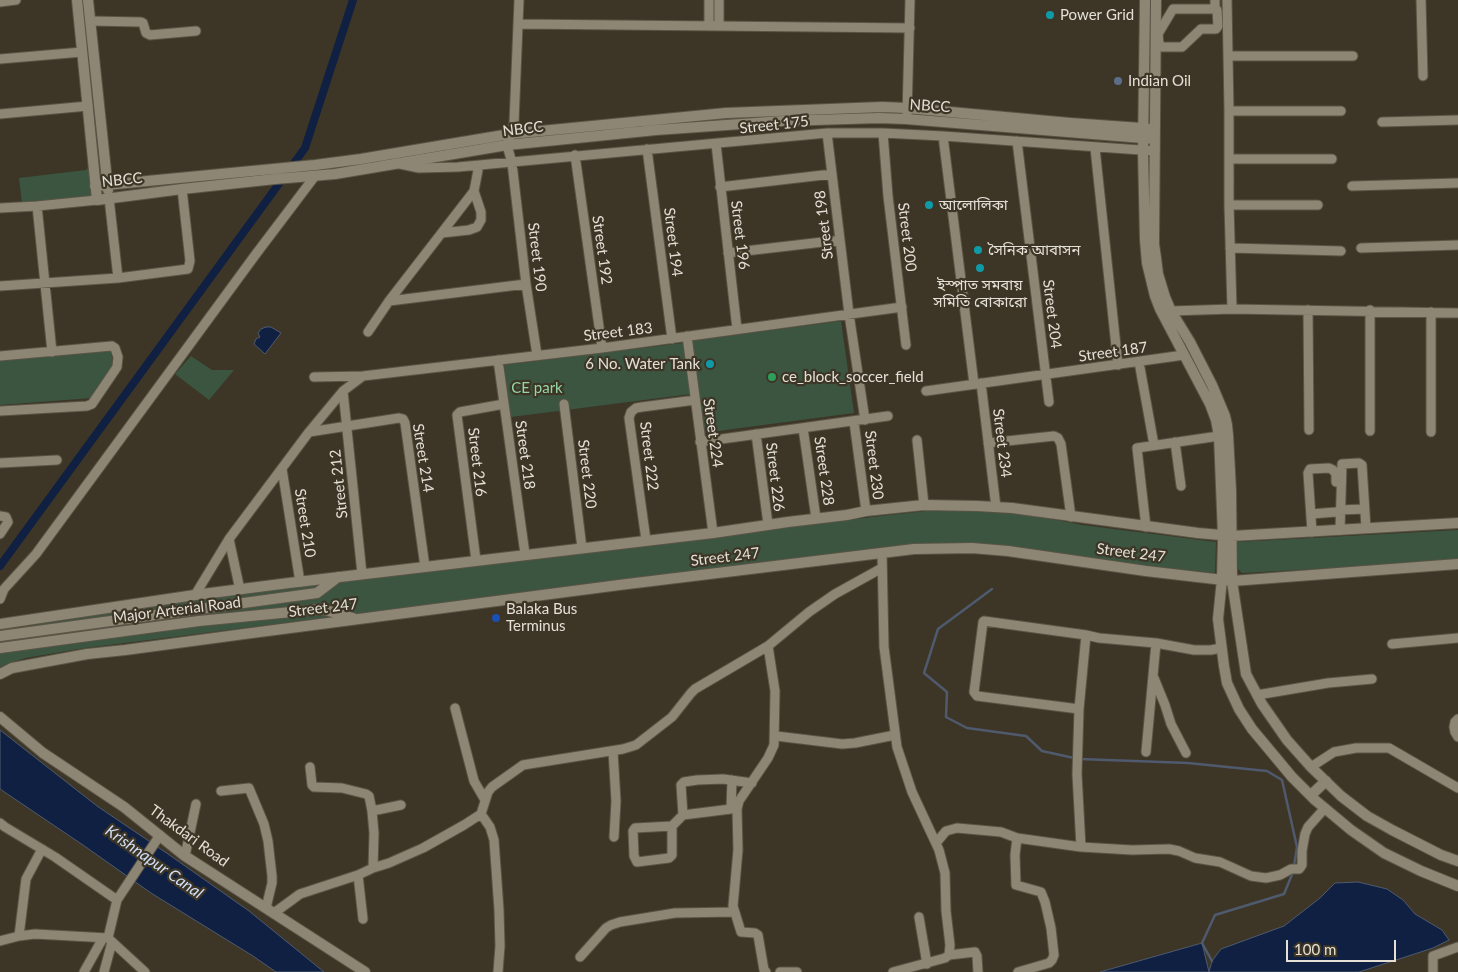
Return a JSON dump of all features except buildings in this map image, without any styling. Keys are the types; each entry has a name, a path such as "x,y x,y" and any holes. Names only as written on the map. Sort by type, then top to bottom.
{"street":[{"path":"0,2 16,0"},
{"name":"NBCC","path":"77,0 97,200 274,174 313,172 335,174 507,145 656,130 774,121 880,118 1155,134"},
{"path":"88,0 118,278"},
{"path":"507,145 514,123 519,0"},
{"path":"709,0 709,26"},
{"path":"719,0 719,26"},
{"path":"906,119 908,108 910,0"},
{"path":"1145,0 1143,151 1147,263 1160,309 1210,404 1216,420 1227,536"},
{"path":"1156,0 1154,244 1158,274 1171,311 1190,342 1212,385 1225,416 1228,435 1227,580 1246,674 1257,695 1287,740 1341,796 1367,816 1417,843 1458,862"},
{"path":"1227,0 1232,309"},
{"path":"1421,0 1423,76"},
{"path":"1215,4 1218,26 1216,29 1202,29 1182,47 1162,47 1159,44 1158,34 1173,9 1215,4"},
{"path":"90,21 141,22 146,33 150,34 196,31"},
{"path":"519,24 910,28"},
{"path":"0,59 82,52"},
{"path":"1228,56 1353,56"},
{"path":"0,114 88,106"},
{"path":"0,599 4,589 36,554 256,254 313,172 361,159 510,134 726,113 882,107 908,108 1144,134"},
{"path":"1229,111 1342,110"},
{"path":"1382,122 1458,120"},
{"name":"Street 175","path":"397,164 419,168 479,165 827,133 943,136 1155,152"},
{"name":"Street 198","path":"827,133 848,314"},
{"name":"Street 200","path":"883,133 888,196 906,344"},
{"name":"Street 234","path":"943,136 996,507"},
{"name":"Street 204","path":"1016,141 1049,402"},
{"name":"Street 196","path":"716,144 737,329"},
{"name":"Street 190","path":"507,145 512,162 536,355"},
{"path":"1095,148 1118,365"},
{"name":"Street 194","path":"647,149 672,338"},
{"name":"Street 192","path":"575,156 602,348"},
{"path":"1229,159 1332,158"},
{"path":"368,332 389,301 474,191 479,165"},
{"path":"95,186 274,174"},
{"path":"720,187 832,174"},
{"path":"1352,186 1458,183"},
{"path":"0,286 118,278 188,269 190,261 182,189"},
{"path":"442,233 469,230 477,227 481,220 481,212 474,191"},
{"path":"0,208 97,200"},
{"path":"1229,205 1318,205"},
{"path":"37,206 52,352"},
{"path":"728,253 840,240"},
{"path":"1360,248 1458,245"},
{"path":"1230,248 1341,251"},
{"path":"389,301 526,284"},
{"name":"Street 183","path":"314,377 363,376 602,348 902,307"},
{"path":"1171,311 1232,309 1458,313"},
{"path":"1308,310 1309,430"},
{"path":"1370,310 1370,430"},
{"path":"1431,432 1432,312"},
{"name":"Street 230","path":"848,314 865,420"},
{"name":"Street 224","path":"687,336 713,533"},
{"path":"0,356 112,346 115,348 118,357 117,367 92,404 87,406 0,411"},
{"name":"Street 187","path":"926,391 1184,356"},
{"name":"Street 218","path":"498,360 525,554"},
{"path":"1139,362 1154,445"},
{"path":"195,595 229,539 309,432 343,392 363,376"},
{"name":"Street 212","path":"343,392 362,574"},
{"name":"Street 222","path":"646,540 629,418 631,412 636,408 695,400"},
{"name":"Street 216","path":"476,560 457,415 460,412 504,404"},
{"name":"Street 220","path":"564,404 582,548"},
{"path":"700,442 888,416"},
{"name":"Street 214","path":"309,432 399,418 404,419 425,567"},
{"name":"Street 230","path":"854,422 866,511"},
{"name":"Street 228","path":"803,428 816,518"},
{"name":"Street 226","path":"756,434 768,524"},
{"path":"988,443 1054,436 1058,438 1061,444 1071,517"},
{"path":"1146,527 1137,448 1219,436"},
{"path":"917,440 924,505"},
{"path":"1175,442 1181,486"},
{"path":"0,464 57,460"},
{"path":"1338,511 1342,464 1359,463 1362,465 1366,528"},
{"path":"1312,532 1308,473 1310,470 1329,468 1336,474 1338,530"},
{"name":"Street 210","path":"282,469 300,582"},
{"name":"Street 247","path":"0,624 195,595 713,533 768,524 847,516 866,511 924,505 996,507 1227,536 1458,523"},
{"path":"1311,514 1364,509"},
{"path":"0,516 6,517 8,522 0,534"},
{"path":"229,539 240,590"},
{"name":"Street 247","path":"0,674 12,668 87,654 914,549 972,548 1008,551 1146,571 1227,580 1458,564"},
{"path":"882,553 884,647 895,735 897,747 912,792 939,850 945,873 949,955"},
{"path":"270,910 304,892 358,876 373,868 424,848 481,814 488,792 492,787 523,765 613,751 636,744 672,717 695,689 768,646 809,612 835,594 882,568"},
{"name":"Major Arterial Road","path":"0,636 317,593 338,577"},
{"path":"1227,580 1218,619 1227,682 1239,709 1252,729 1283,767 1310,795 1351,830 1384,853 1458,886"},
{"name":"Major Arterial Road","path":"0,648 199,622 322,609 357,619"},
{"path":"1079,710 980,697 975,694 982,624 984,620 1099,638 1156,643 1194,650 1222,648"},
{"path":"1081,847 1076,774 1079,710 1086,635"},
{"path":"1392,644 1458,638"},
{"path":"1146,752 1156,643"},
{"path":"765,972 758,935 741,932 734,912 734,898 738,850 737,809 739,801 768,758 776,736 775,691 768,646"},
{"path":"1154,677 1171,724 1186,753"},
{"path":"1257,695 1328,683 1372,680"},
{"path":"455,708 474,781 485,800"},
{"name":"Thakdari Road","path":"0,717 43,753 124,807 158,839 365,972"},
{"path":"1458,719 1454,727 1458,737"},
{"path":"776,736 842,744 895,735"},
{"path":"1311,767 1334,752 1356,748 1389,748 1458,788"},
{"path":"613,751 616,801 614,837"},
{"path":"310,768 312,785 314,787 342,788 369,796 375,844 373,868"},
{"path":"683,815 682,784 697,780 723,779 752,783"},
{"path":"672,826 672,855 669,858 638,862 634,856 633,831 635,828 672,826 683,815 732,808 732,780"},
{"path":"1310,795 1326,781"},
{"path":"221,791 249,788 264,824 268,840 272,876 270,910"},
{"path":"185,856 196,804"},
{"path":"372,811 401,805"},
{"path":"936,843 946,831 957,828 1001,832 1017,838 1081,847 1124,850 1169,849 1196,858 1220,862 1251,876 1262,878 1280,875 1302,865 1302,851 1308,827 1325,808"},
{"path":"481,814 490,827 494,840 500,910 498,972"},
{"path":"0,823 117,900"},
{"path":"1017,838 1015,855 1016,885 1041,892 1051,928 1054,955 1049,963 1018,972"},
{"path":"104,972 107,939 117,900 158,839"},
{"path":"19,936 26,879 42,849"},
{"path":"358,876 363,919"},
{"path":"580,957 606,928 620,922 675,914 734,912"},
{"path":"919,917 927,964"},
{"path":"0,940 35,934 107,939 145,972"},
{"path":"84,972 107,939"},
{"path":"1433,972 1433,956 1458,947"},
{"path":"893,972 927,964 949,955 975,952 978,972"},
{"path":"780,972 797,972"}],"green space":[{"path":"90,166 97,198 22,203 19,178 86,170"},
{"name":"ce_block_soccer_field","path":"841,321 854,413 703,433 691,341"},
{"name":"CE park","path":"683,343 691,394 511,417 504,365"},
{"path":"111,350 113,365 92,398 0,405 0,358"},
{"path":"191,356 212,370 234,370 209,400 175,374"},
{"path":"937,510 1037,516 1082,525 1216,542 1215,573 941,544 894,546 85,648 25,658 0,667 0,634 8,629 184,601"},
{"path":"1458,530 1458,561 1242,573 1238,569 1237,542"}],"water":[{"path":"266,327 271,327 281,333 265,354 254,344 256,339 260,337 258,333"},
{"name":"Krishnapur Canal","path":"0,730 97,806 249,911 324,972 276,972 151,893 0,789"},
{"path":"1358,882 1387,889 1403,900 1415,914 1442,930 1449,940 1433,948 1359,972 1209,972 1212,961 1221,949 1284,926 1320,898 1335,883"},
{"path":"1202,943 1209,972 1100,972"}],"waterway":[{"path":"0,566 305,148 353,0"},
{"path":"992,589 938,629 924,673 947,692 946,717 967,728 1026,736 1042,751 1074,758"},
{"path":"1080,759 1188,763 1267,771 1282,780 1297,847 1293,872 1284,894 1215,915 1202,943 1212,961"}],"place":[{"name":"Power Grid","path":"1050,15"},
{"name":"Indian Oil","path":"1118,81"},
{"name":"আলোলিকা","path":"929,205"},
{"name":"সৈনিক আবাসন","path":"978,250"},
{"name":"ইস্পাত সমবায় সমিতি বোকারো","path":"980,268"},
{"name":"6 No. Water Tank","path":"710,364"},
{"name":"ce_block_soccer_field","path":"772,377"},
{"name":"Balaka Bus Terminus","path":"496,618"}]}
